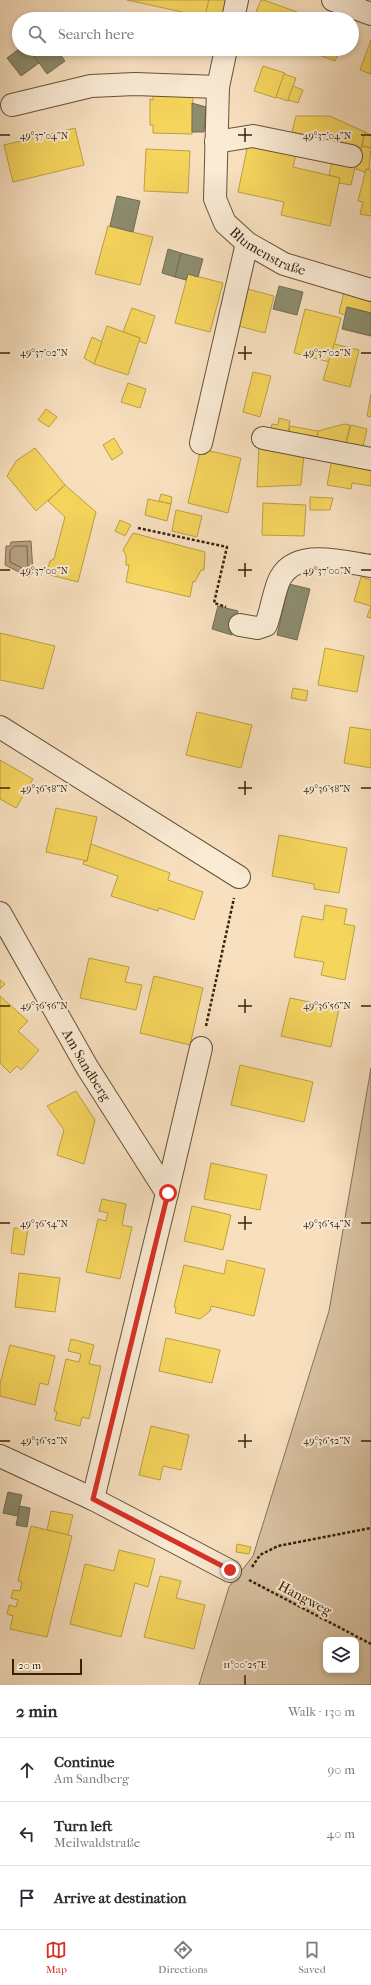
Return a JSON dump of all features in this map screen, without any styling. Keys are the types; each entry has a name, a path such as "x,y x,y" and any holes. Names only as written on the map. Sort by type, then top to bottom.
{"street":[{"path":"234,12 237,0"},
{"path":"333,0 371,14"},
{"name":"Blumenstraße","path":"225,56 218,87 215,199 225,223 247,243 284,264 371,290"},
{"path":"12,105 91,86 135,84 218,87"},
{"path":"216,142 253,136 351,156"},
{"path":"201,443 247,243"},
{"path":"263,438 371,459"},
{"path":"240,625 257,628 266,625 278,582 282,575 291,567 301,562 323,558 371,566"},
{"path":"0,727 239,877"},
{"name":"Am Sandberg","path":"0,913 87,1066 168,1193"},
{"path":"93,1499 168,1193 201,1048"},
{"path":"0,1456 93,1499 238,1574"}],"path":[{"path":"138,528 227,547 214,603 242,611 240,625"},
{"path":"201,1048 239,877"},
{"path":"238,1574 260,1555 278,1546 371,1528"},
{"name":"Hangweg","path":"238,1574 371,1644"}],"shaded area":[{"path":"371,1068 371,1685 199,1685 229,1587 253,1556 329,1311"}],"water":[{"path":"31,541 33,572 29,577 5,565 6,546 10,546 11,542"}],"building: Homes":[{"path":"127,0 209,0 206,12 182,12"},
{"path":"209,0 226,0 223,12 206,12"},
{"path":"261,0 264,0 297,12 256,12"},
{"path":"371,40 371,74 360,70"},
{"path":"322,56 337,56 335,61"},
{"path":"263,66 285,73 276,98 254,91"},
{"path":"284,74 296,78 288,101 276,97"},
{"path":"293,86 303,90 298,103 288,100"},
{"path":"153,93 193,93 192,134 153,133 153,125 150,125 150,99 153,100"},
{"path":"296,116 330,116 365,132 361,148 292,132"},
{"path":"75,128 84,165 13,182 4,145"},
{"path":"365,132 371,135 371,148 362,146"},
{"path":"248,144 296,154 293,167 340,178 330,226 281,215 284,202 238,192"},
{"path":"362,146 371,148 369,169 366,169 365,172 356,169"},
{"path":"146,149 190,151 188,193 144,191"},
{"path":"332,162 355,167 351,185 339,183 340,178 329,175"},
{"path":"366,169 371,170 371,216 360,214 363,202 358,201"},
{"path":"108,226 153,237 140,285 95,274"},
{"path":"188,274 223,283 210,332 175,323"},
{"path":"240,287 274,296 265,333 231,324"},
{"path":"344,292 371,298 371,313 347,307 345,315 339,313"},
{"path":"132,308 155,316 146,344 139,341 140,338 123,332"},
{"path":"305,309 341,318 330,362 294,353"},
{"path":"107,326 140,338 128,375 94,364"},
{"path":"92,337 102,342 94,364 84,358"},
{"path":"334,344 359,350 350,387 323,380"},
{"path":"253,372 271,376 260,417 243,412"},
{"path":"128,383 146,389 140,408 121,402"},
{"path":"371,394 371,417 367,416"},
{"path":"46,409 57,417 49,427 38,420"},
{"path":"279,418 290,421 287,438 269,435 272,424 278,425"},
{"path":"344,424 350,425 345,447 316,442 318,431"},
{"path":"351,425 367,429 362,451 345,447"},
{"path":"290,426 318,431 316,442 288,437"},
{"path":"114,438 123,453 112,460 103,445"},
{"path":"259,446 304,454 301,485 257,487"},
{"path":"35,448 65,485 36,511 7,476 16,461"},
{"path":"201,449 241,458 228,513 188,503"},
{"path":"333,454 371,461 371,486 352,483 351,489 327,485"},
{"path":"65,485 96,512 78,582 50,575 48,568 50,561 54,559 65,517 48,501"},
{"path":"161,494 172,497 171,504 159,501"},
{"path":"310,497 333,498 330,510 310,510"},
{"path":"148,499 171,504 167,521 145,515"},
{"path":"263,503 306,505 304,536 262,535"},
{"path":"176,510 202,516 197,537 172,531"},
{"path":"120,520 131,525 125,536 115,531"},
{"path":"133,533 205,552 204,570 201,570 195,582 193,581 190,597 126,582 129,565 126,565 126,555 123,550"},
{"path":"361,577 371,580 371,606 354,601"},
{"path":"371,606 371,618 367,617"},
{"path":"0,633 55,646 43,689 0,680"},
{"path":"325,648 364,656 357,692 318,685"},
{"path":"293,688 308,691 306,701 291,698"},
{"path":"197,712 252,725 241,768 186,755"},
{"path":"350,727 371,730 371,768 344,763"},
{"path":"0,760 33,779 16,808 0,799"},
{"path":"56,808 97,817 87,861 46,852"},
{"path":"279,835 347,848 339,893 314,889 314,884 272,876"},
{"path":"91,844 170,873 168,880 203,892 194,920 159,908 158,911 111,896 118,876 83,864 84,861 87,861"},
{"path":"325,905 347,909 344,924 355,926 345,980 321,975 324,962 294,957 302,916 323,920"},
{"path":"89,958 129,967 125,982 142,985 136,1010 80,998"},
{"path":"154,976 203,988 190,1045 140,1033"},
{"path":"0,980 5,984 0,989"},
{"path":"0,996 28,1021 18,1031 39,1050 21,1070 17,1066 10,1073 0,1063"},
{"path":"290,998 339,1008 331,1047 281,1036"},
{"path":"240,1065 313,1082 304,1122 231,1105"},
{"path":"76,1091 95,1120 84,1164 57,1155 64,1130 47,1106"},
{"path":"211,1163 267,1175 260,1210 204,1199"},
{"path":"102,1199 126,1204 122,1225 132,1227 120,1279 86,1272 98,1219 106,1221 108,1213 99,1211"},
{"path":"192,1206 231,1215 223,1250 184,1241"},
{"path":"14,1228 28,1229 24,1255 11,1253"},
{"path":"227,1260 265,1269 254,1316 211,1306 210,1311 200,1319 175,1313 176,1307 174,1307 184,1265 224,1274"},
{"path":"19,1273 60,1278 55,1312 15,1307"},
{"path":"166,1338 220,1350 212,1383 159,1371"},
{"path":"71,1339 94,1345 89,1364 101,1366 89,1419 82,1417 80,1426 55,1420 57,1412 54,1411 66,1359 79,1362 81,1354 68,1351"},
{"path":"10,1345 55,1356 48,1385 40,1383 35,1405 0,1396 0,1384"},
{"path":"151,1426 189,1435 181,1470 163,1466 160,1480 139,1475"},
{"path":"51,1511 73,1515 68,1535 47,1530"},
{"path":"31,1526 72,1536 47,1637 10,1629 13,1616 7,1614 9,1605 16,1607 18,1600 11,1598 13,1590 20,1591 22,1582 18,1581"},
{"path":"237,1544 251,1547 249,1554 236,1552"},
{"path":"119,1550 155,1559 148,1587 135,1583 121,1637 70,1624 85,1564 114,1571"},
{"path":"160,1576 181,1581 176,1598 205,1605 194,1649 144,1637"}],"building: Industry":[{"path":"12,54 12,56 34,56 39,63 21,76 7,58"},
{"path":"34,56 61,56 65,61 47,74"},
{"path":"192,103 206,107 204,132 192,132"},
{"path":"117,196 140,201 133,232 110,226"},
{"path":"168,249 181,253 175,277 162,273"},
{"path":"181,253 203,259 198,277 188,274 186,280 175,277"},
{"path":"279,286 303,292 297,315 273,309"},
{"path":"347,307 371,313 371,336 342,329"},
{"path":"289,584 310,589 297,640 277,635"},
{"path":"218,606 238,611 232,635 212,629"},
{"path":"8,1492 22,1495 17,1516 3,1513"},
{"path":"20,1506 30,1508 27,1527 16,1525"}],"route":[{"path":"168,1193 93,1499 230,1570"}]}
